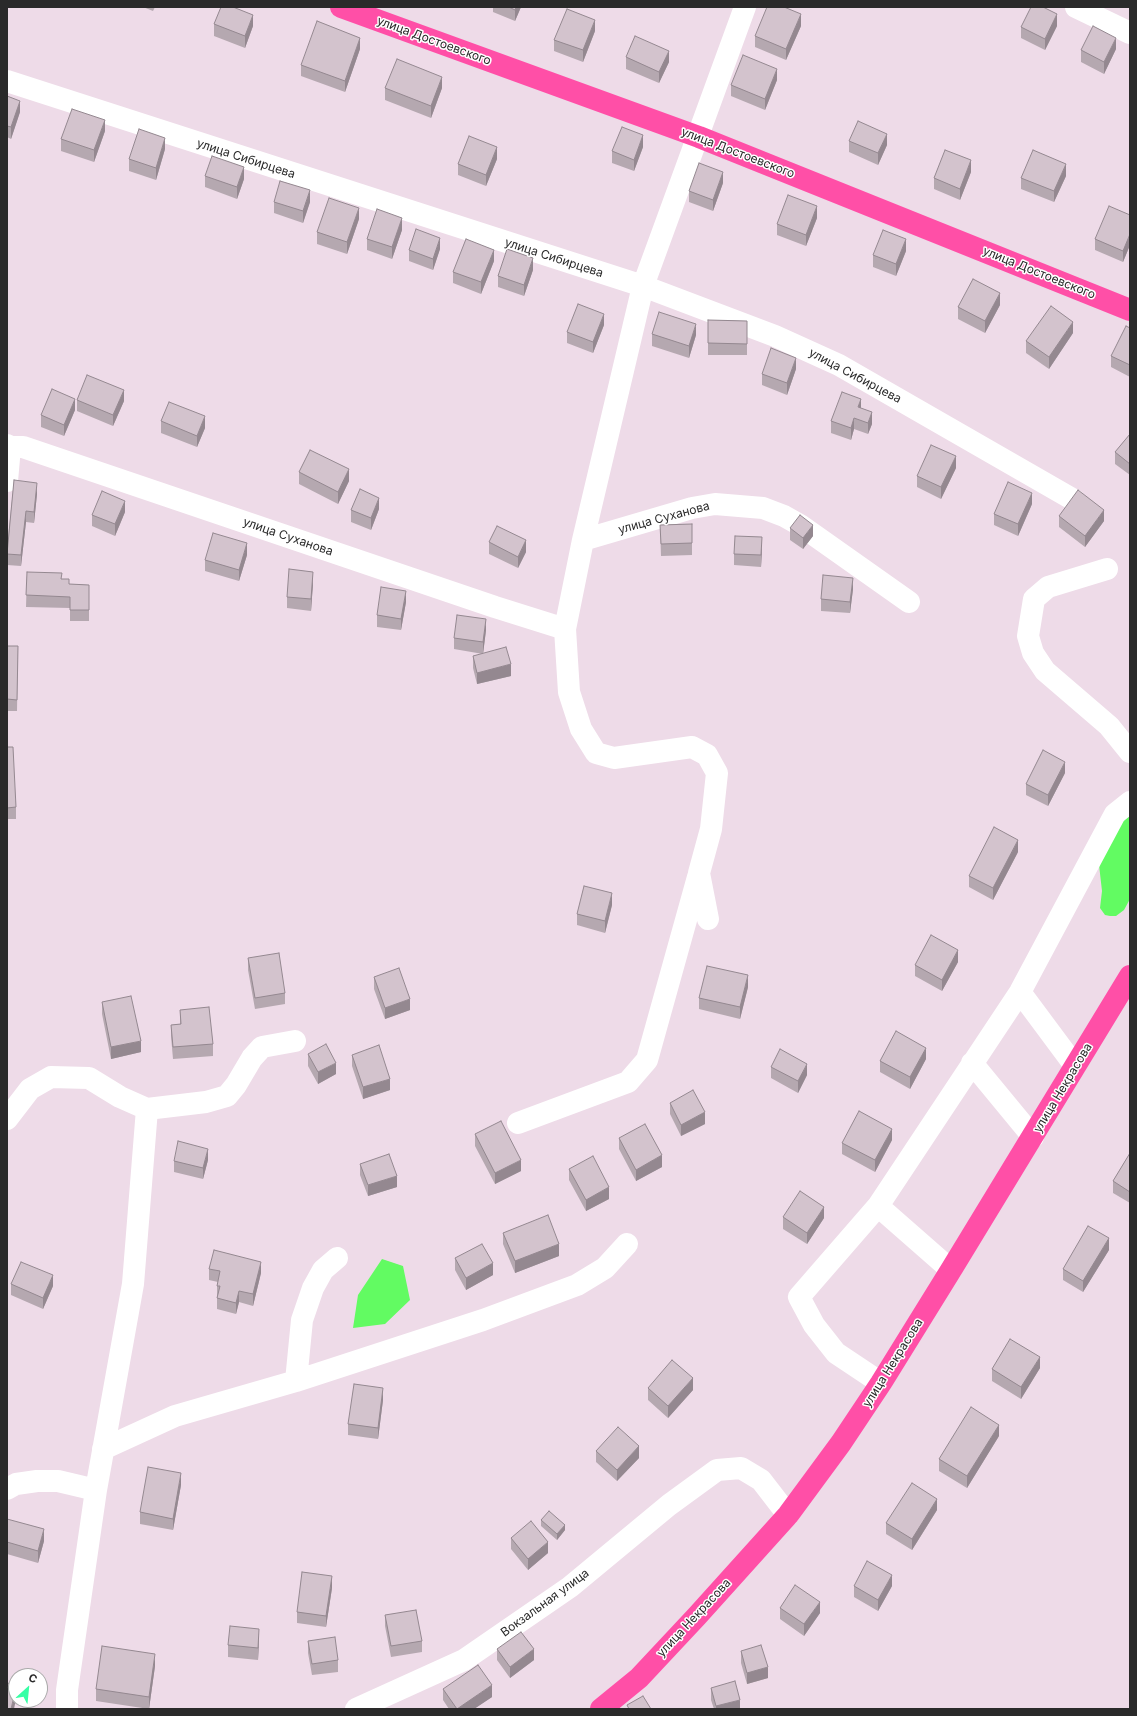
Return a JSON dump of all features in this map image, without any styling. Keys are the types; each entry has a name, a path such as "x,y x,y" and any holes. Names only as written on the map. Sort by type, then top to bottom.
{"main road":[{"name":"улица Достоевского","path":"341,7 699,137 1130,310"},
{"name":"улица Некрасова","path":"601,1709 639,1678 788,1515 841,1443 881,1384 1130,976"}],"street":[{"path":"518,1123 628,1082 647,1060 711,829 717,773 707,755 692,747 614,758 596,753 581,729 569,692 566,629 583,540 643,286 699,137 745,7"},
{"path":"1076,7 1130,33"},
{"name":"улица Сибирцева","path":"7,80 643,286 775,336 839,365 1074,500"},
{"path":"7,481 9,446"},
{"name":"улица Суханова","path":"9,446 23,447 495,607 566,629"},
{"name":"улица Суханова","path":"583,540 692,508 715,504 763,508 784,516 800,525 909,602"},
{"path":"1107,569 1048,587 1043,591 1034,599 1028,636 1032,653 1045,670 1109,726 1130,752"},
{"path":"881,1384 836,1353 814,1325 799,1297 878,1206 1020,992 1115,814 1130,802"},
{"path":"699,873 708,919"},
{"path":"1020,992 1075,1066"},
{"path":"7,1119 30,1089 51,1076 89,1078 120,1097 147,1109 206,1102 227,1096 236,1085 252,1058 262,1047 295,1041"},
{"path":"972,1063 1033,1137"},
{"path":"67,1709 67,1690 96,1490 133,1284 147,1109"},
{"path":"878,1206 951,1270"},
{"path":"103,1449 175,1416 296,1381 483,1320 577,1285 605,1268 627,1244"},
{"path":"296,1381 302,1320 313,1288 323,1270 337,1258"},
{"name":"Вокзальная улица","path":"356,1709 464,1660 570,1587 669,1505 717,1470 741,1468 761,1480 788,1515"},
{"path":"7,1489 16,1484 37,1481 58,1481 96,1490"}],"shaded area":[{"path":"1130,808 1130,899 1124,910 1116,916 1105,915 1100,908 1102,891 1098,856"},
{"path":"382,1259 403,1266 410,1300 385,1324 353,1328 358,1295"}],"building":[{"path":"221,7 233,7 253,15 245,36 214,24"},
{"path":"509,7 516,7 515,10"},
{"path":"767,7 784,7 801,14 786,49 755,36"},
{"path":"1031,7 1043,7 1057,14 1045,39 1021,27"},
{"path":"567,9 595,20 583,50 554,40"},
{"path":"317,21 360,38 345,81 301,65"},
{"path":"1093,26 1116,38 1104,62 1081,50"},
{"path":"635,36 669,51 659,72 626,57"},
{"path":"743,55 777,69 765,99 731,85"},
{"path":"397,59 442,77 431,106 385,88"},
{"path":"7,96 20,101 11,127 7,126"},
{"path":"72,109 105,120 94,150 61,139"},
{"path":"858,121 887,134 878,153 849,141"},
{"path":"622,127 643,135 634,160 612,151"},
{"path":"139,129 165,138 156,168 129,159"},
{"path":"469,136 497,147 486,175 458,164"},
{"path":"945,150 971,160 960,189 934,178"},
{"path":"1033,150 1066,164 1054,191 1021,178"},
{"path":"212,156 244,167 237,187 205,176"},
{"path":"699,163 723,172 713,200 689,191"},
{"path":"280,181 310,190 303,211 274,202"},
{"path":"788,195 817,206 806,235 777,224"},
{"path":"329,198 359,208 347,242 317,232"},
{"path":"1109,206 1130,215 1130,234 1123,251 1095,239"},
{"path":"377,209 402,218 392,247 367,239"},
{"path":"416,229 440,238 433,259 409,250"},
{"path":"883,230 906,239 896,264 873,255"},
{"path":"466,239 494,250 481,282 453,272"},
{"path":"507,249 533,258 524,285 498,276"},
{"path":"973,279 1000,293 985,321 958,307"},
{"path":"578,304 604,314 593,342 567,332"},
{"path":"1051,306 1073,322 1049,357 1026,341"},
{"path":"659,312 696,324 689,346 652,334"},
{"path":"708,320 747,321 747,344 708,343"},
{"path":"1126,326 1130,328 1130,365 1111,356"},
{"path":"771,348 796,358 787,383 762,374"},
{"path":"87,375 124,390 113,415 77,400"},
{"path":"52,389 75,399 64,425 41,415"},
{"path":"842,392 861,399 858,407 872,412 868,423 854,418 851,428 831,421"},
{"path":"169,402 205,416 197,436 161,421"},
{"path":"1130,434 1130,464 1115,452"},
{"path":"931,445 956,456 941,487 917,476"},
{"path":"310,450 349,469 338,492 299,472"},
{"path":"14,480 37,483 34,512 26,511 21,555 7,554"},
{"path":"1008,482 1032,493 1018,524 994,514"},
{"path":"360,489 379,498 371,518 351,510"},
{"path":"1078,490 1104,510 1085,536 1059,516"},
{"path":"102,491 125,501 115,524 92,515"},
{"path":"800,515 813,525 803,538 790,528"},
{"path":"692,524 692,543 661,544 660,525"},
{"path":"497,526 526,540 518,557 489,542"},
{"path":"213,533 247,543 239,570 205,560"},
{"path":"735,536 762,537 761,555 734,554"},
{"path":"289,569 313,572 311,599 287,597"},
{"path":"27,572 62,573 61,579 69,579 69,584 89,585 89,610 70,610 70,597 26,595"},
{"path":"823,575 853,578 850,602 821,599"},
{"path":"381,587 406,591 401,619 377,615"},
{"path":"457,615 486,619 483,642 454,638"},
{"path":"7,646 18,646 17,700 7,699"},
{"path":"506,647 511,664 477,673 473,656"},
{"path":"7,747 13,747 16,807 7,808"},
{"path":"1043,750 1065,762 1048,795 1026,784"},
{"path":"994,827 1018,840 993,888 969,876"},
{"path":"584,886 612,893 605,921 577,914"},
{"path":"931,935 958,950 942,980 915,965"},
{"path":"279,953 285,993 255,998 248,958"},
{"path":"707,966 748,975 740,1007 699,998"},
{"path":"399,968 410,999 385,1008 374,977"},
{"path":"131,996 141,1041 111,1047 102,1002"},
{"path":"209,1007 213,1044 173,1047 171,1025 181,1024 180,1010"},
{"path":"896,1031 926,1048 910,1077 880,1061"},
{"path":"326,1044 336,1063 318,1072 308,1054"},
{"path":"379,1045 390,1079 363,1087 352,1055"},
{"path":"780,1049 807,1064 798,1081 771,1067"},
{"path":"693,1090 705,1112 681,1125 670,1103"},
{"path":"859,1111 892,1129 875,1160 842,1143"},
{"path":"501,1121 521,1160 495,1173 475,1134"},
{"path":"645,1124 662,1155 636,1170 619,1138"},
{"path":"178,1141 208,1149 203,1168 174,1161"},
{"path":"1130,1153 1130,1192 1113,1181"},
{"path":"389,1154 397,1176 368,1185 360,1164"},
{"path":"593,1156 609,1187 586,1200 569,1169"},
{"path":"800,1191 824,1207 807,1233 783,1217"},
{"path":"548,1215 559,1244 515,1261 503,1233"},
{"path":"1088,1226 1109,1238 1083,1281 1063,1269"},
{"path":"482,1244 493,1263 466,1278 455,1258"},
{"path":"214,1250 261,1262 253,1294 239,1291 236,1303 217,1298 220,1286 217,1286 220,1271 209,1269"},
{"path":"21,1262 53,1275 43,1298 11,1284"},
{"path":"1010,1339 1040,1357 1021,1387 992,1369"},
{"path":"672,1360 693,1378 668,1406 648,1388"},
{"path":"354,1384 383,1388 378,1428 348,1424"},
{"path":"971,1407 999,1425 967,1476 939,1459"},
{"path":"618,1427 639,1446 617,1470 596,1451"},
{"path":"148,1467 181,1473 173,1519 140,1512"},
{"path":"912,1483 937,1499 912,1539 886,1523"},
{"path":"549,1511 565,1525 557,1534 541,1520"},
{"path":"7,1519 44,1529 38,1551 7,1542"},
{"path":"531,1521 548,1542 528,1559 511,1538"},
{"path":"867,1561 892,1575 878,1600 854,1586"},
{"path":"302,1572 332,1576 326,1616 297,1612"},
{"path":"795,1585 820,1602 804,1624 780,1608"},
{"path":"416,1610 422,1641 391,1646 385,1615"},
{"path":"230,1626 259,1629 258,1648 228,1645"},
{"path":"521,1632 534,1649 510,1667 497,1649"},
{"path":"335,1637 338,1660 312,1664 308,1641"},
{"path":"761,1645 768,1667 747,1673 741,1651"},
{"path":"102,1646 155,1654 149,1697 96,1689"},
{"path":"478,1665 492,1685 457,1709 443,1689"},
{"path":"735,1681 740,1700 716,1706 711,1688"},
{"path":"7,1683 8,1708 11,1708 7,1709"},
{"path":"643,1696 651,1709 629,1709 627,1705"}]}
